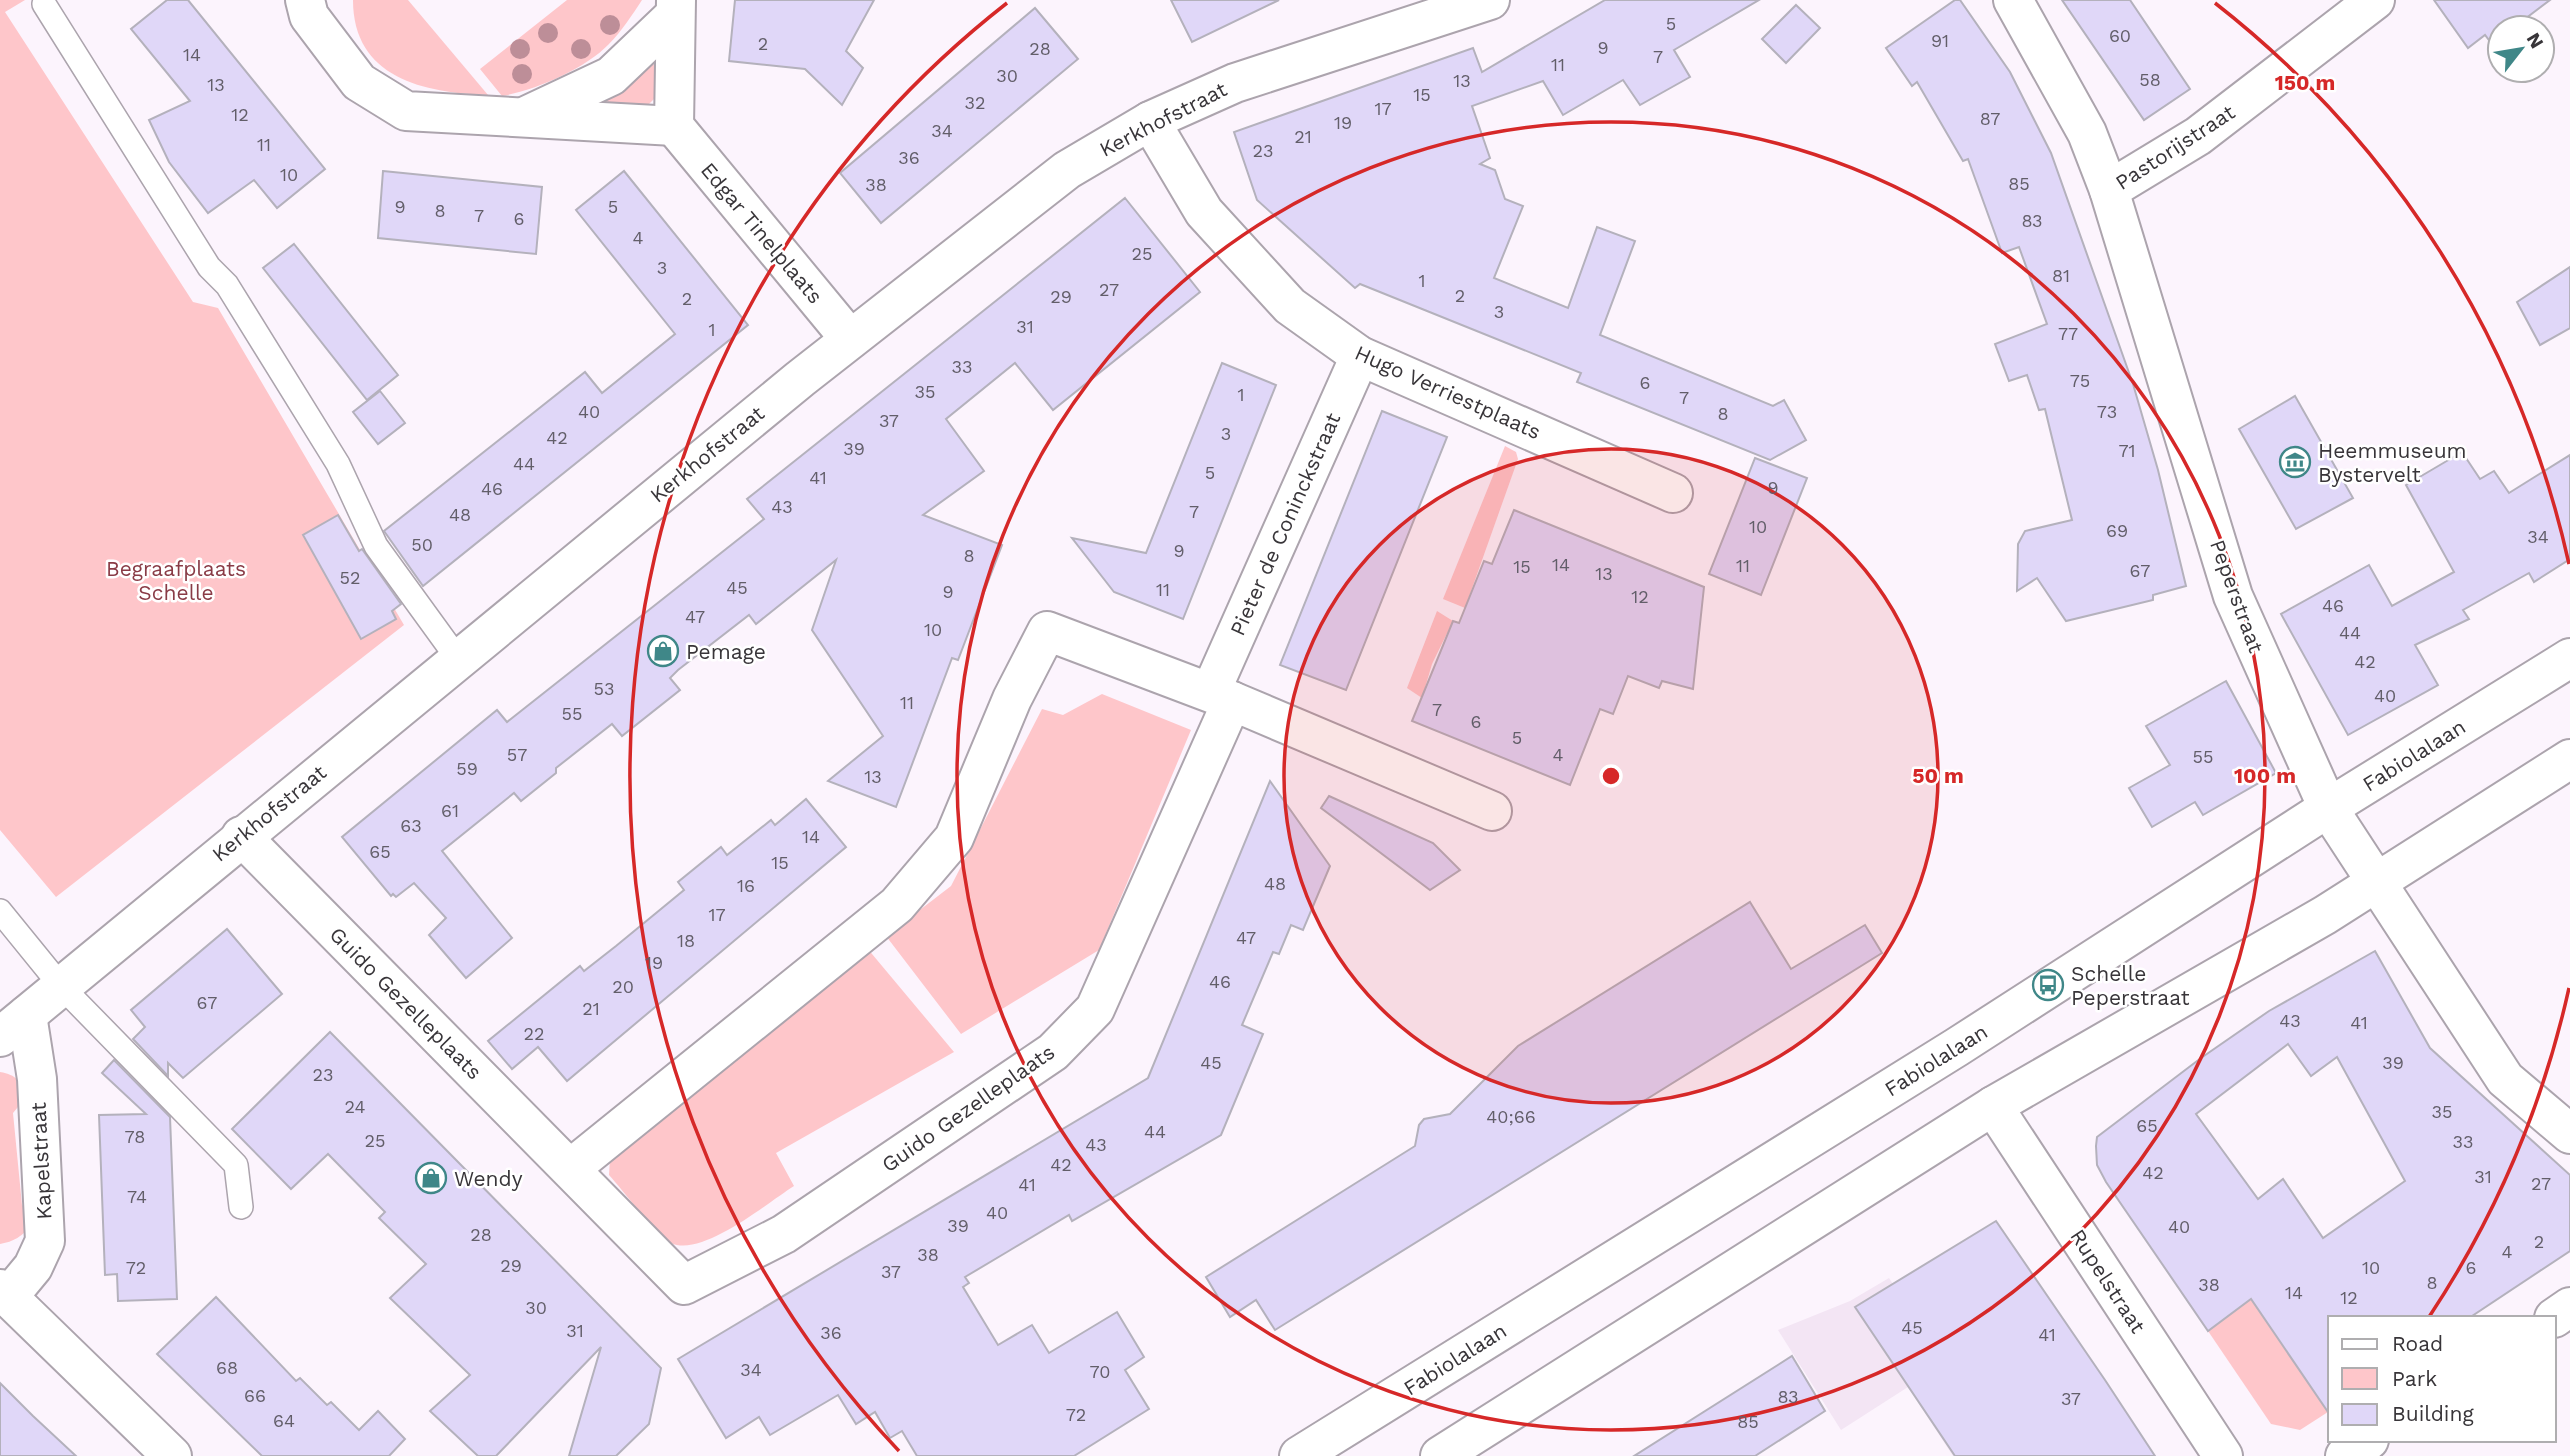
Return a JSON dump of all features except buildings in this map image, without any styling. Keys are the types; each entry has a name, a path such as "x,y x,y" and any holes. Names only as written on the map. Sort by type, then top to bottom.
{"street":[{"path":"305,0 309,16 359,82 406,111 674,126 676,7"},
{"name":"Kerkhofstraat","path":"14,1026 241,836 850,339 1067,170 1150,121 1235,83 1490,0"},
{"name":"Peperstraat","path":"2013,0 2087,133 2109,190 2233,596 2328,808 2505,1079 2570,1134"},
{"name":"Pastorijstraat","path":"2109,190 2199,136 2375,0"},
{"path":"524,118 611,76 676,7"},
{"name":"Hugo Verriestplaats","path":"1150,121 1205,212 1221,230 1290,306 1360,356 1673,493"},
{"name":"Edgar Tinelplaats","path":"674,126 850,339"},
{"name":"Pieter de Coninckstraat","path":"1221,696 1360,356"},
{"path":"570,1169 897,905 954,838 1012,699 1047,632 1221,696 1492,811"},
{"name":"Fabiolalaan","path":"1299,1456 1957,1047 2328,808 2570,658"},
{"name":"Guido Gezelleplaats","path":"241,836 684,1285 765,1246 1053,1052 1095,1009 1221,696"},
{"path":"1440,1456 1993,1106 2326,915 2570,760"},
{"name":"Kapelstraat","path":"14,1026 37,1079 45,1241 33,1267 4,1292 172,1456"},
{"name":"Rupelstraat","path":"1993,1106 2223,1456"},
{"path":"2346,1456 2366,1442"}],"lane":[{"path":"44,4 209,267 227,285 338,464 376,545 458,659"},
{"path":"0,911 61,986 236,1165 241,1207"}],"shaded area":[{"path":"1889,1278 2001,1451 1992,1456 1953,1456 1908,1387 1841,1430 1778,1330 1850,1301"}],"green space":[{"name":"Begraafplaats Schelle","path":"0,0 25,0 5,12 193,302 218,308 404,625 56,897 0,830"},
{"path":"353,0 408,0 488,95 440,90 417,85 396,76 379,64 365,47 356,26"},
{"path":"567,0 642,0 614,39 587,62 544,84 502,96 480,69"},
{"path":"649,60 657,68 655,98 644,109 603,110 599,100"},
{"path":"1505,446 1516,452 1518,459 1465,608 1443,599"},
{"path":"1437,611 1453,621 1432,664 1422,698 1407,688"},
{"path":"1102,694 1191,730 1099,950 961,1034 886,936 951,886 1042,709 1063,715"},
{"path":"867,948 954,1052 776,1153 794,1186 734,1226 700,1243 684,1246 665,1239 609,1175 610,1158"},
{"path":"0,1072 17,1080 27,1096 13,1113 22,1205 35,1214 22,1235 0,1244"},
{"path":"2251,1299 2328,1412 2300,1430 2271,1424 2208,1331"}],"place":[{"name":"Heemmuseum Bystervelt","path":"2295,462"},
{"name":"Pemage","path":"663,651"},
{"name":"Schelle Peperstraat","path":"2048,985"},
{"name":"Wendy","path":"431,1178"}]}
